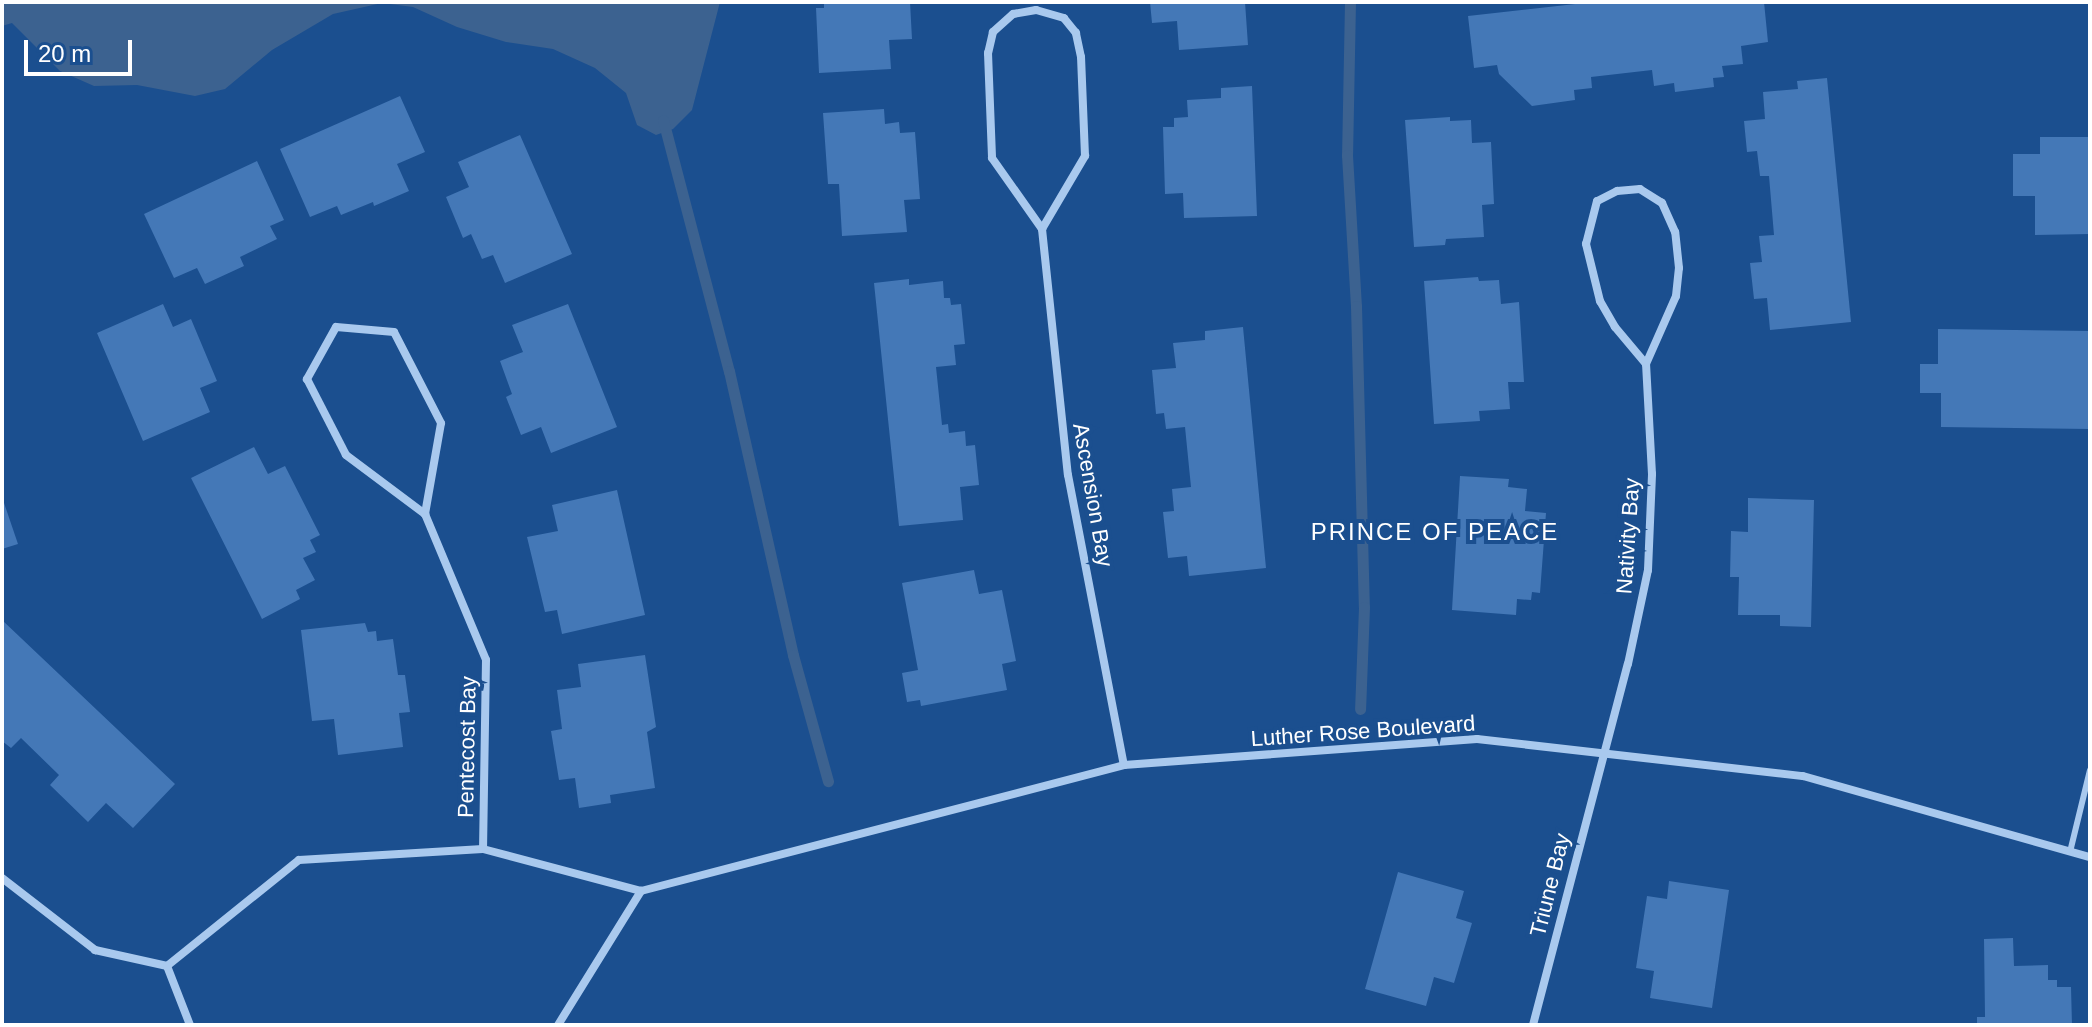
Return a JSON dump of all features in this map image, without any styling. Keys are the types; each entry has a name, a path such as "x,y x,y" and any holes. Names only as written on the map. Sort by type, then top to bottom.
{"street":[{"name":"Ascension Bay","path":"1042,229 1085,156 1081,57 1076,33 1064,18 1036,10 1013,14 993,32 989,68 992,158 1042,229 1068,475 1124,765"},
{"name":"Nativity Bay","path":"1603,753 1628,664 1648,570 1652,474 1646,364 1676,296 1679,268 1675,232 1662,203 1640,189 1617,191 1597,201 1586,244 1600,301 1615,327 1646,364"},
{"path":"336,327 394,332 441,423 425,514 346,455 307,379 336,327"},
{"name":"Pentecost Bay","path":"425,514 486,660 483,849"},
{"name":"Luther Rose Boulevard","path":"167,966 299,860 483,849 641,891 1124,765 1477,739 1803,776 2090,857"},
{"name":"Triune Bay","path":"1533,1025 1603,753"},
{"path":"2,878 95,950 167,966 190,1025"},
{"path":"558,1025 641,891"}],"lane":[{"path":"2070,852 2090,770"}],"water":[{"path":"2,2 720,2 692,110 673,129 656,135 637,125 626,93 595,68 553,49 506,42 457,27 413,7 382,3 333,14 272,50 225,89 195,96 137,85 94,86 60,71 12,23 2,26"}],"building":[{"path":"824,2 910,2 912,39 889,40 891,69 819,73 816,8 824,8"},
{"path":"1150,2 1245,2 1248,45 1179,50 1177,21 1152,23"},
{"path":"1593,2 1764,2 1768,42 1741,46 1743,64 1722,66 1724,77 1713,78 1714,87 1675,92 1674,83 1654,86 1652,70 1591,77 1592,88 1574,90 1575,100 1532,106 1499,74 1497,65 1474,68 1468,16"},
{"path":"1827,78 1851,322 1770,330 1767,298 1754,299 1750,263 1762,262 1759,236 1774,235 1769,176 1760,176 1757,151 1747,152 1744,121 1765,119 1763,92 1798,89 1797,81"},
{"path":"1252,86 1257,216 1184,218 1183,193 1165,194 1163,127 1174,127 1174,118 1188,117 1187,100 1221,98 1221,88"},
{"path":"400,96 425,152 397,164 409,191 374,206 373,202 341,215 337,206 310,217 280,149"},
{"path":"884,109 885,124 899,122 900,133 915,132 920,199 904,200 907,232 842,236 839,184 828,184 823,113"},
{"path":"1450,117 1450,121 1471,120 1472,143 1491,142 1494,204 1482,205 1484,237 1446,239 1445,245 1414,247 1405,120"},
{"path":"520,135 572,254 505,283 493,255 482,259 471,234 463,238 446,197 469,187 458,162"},
{"path":"2040,137 2090,137 2090,234 2035,235 2035,196 2013,196 2013,154 2040,154"},
{"path":"257,161 284,220 270,226 277,239 240,257 244,266 205,284 197,268 174,278 144,214"},
{"path":"1478,277 1479,281 1499,280 1501,304 1519,302 1524,382 1508,382 1510,409 1479,411 1480,421 1434,424 1424,281"},
{"path":"909,279 909,285 943,281 944,298 950,298 951,305 961,304 965,344 954,345 956,365 936,367 942,425 948,424 949,433 965,431 966,446 975,445 979,485 960,487 963,520 899,526 874,283"},
{"path":"163,304 173,327 191,319 217,381 200,388 210,412 143,441 97,333"},
{"path":"568,304 617,427 551,453 541,427 521,435 506,397 512,394 500,361 523,352 512,325"},
{"path":"1243,327 1266,568 1189,576 1187,556 1168,558 1163,512 1174,511 1172,489 1191,487 1185,427 1166,429 1164,413 1156,414 1152,370 1176,368 1173,343 1205,340 1205,331"},
{"path":"1938,329 2090,331 2090,429 1941,427 1941,393 1920,393 1920,364 1938,364"},
{"path":"254,447 268,474 285,466 320,535 310,540 316,552 303,558 315,580 296,590 300,599 262,619 191,478"},
{"path":"1460,476 1509,479 1508,487 1527,489 1525,511 1546,513 1540,593 1532,592 1531,600 1517,599 1516,615 1452,610"},
{"path":"617,490 645,615 562,634 557,610 545,612 527,537 558,531 552,505"},
{"path":"2,497 18,544 2,549"},
{"path":"1748,498 1814,500 1811,627 1780,626 1780,615 1738,615 1739,577 1730,577 1731,531 1748,532"},
{"path":"974,570 979,594 1002,590 1016,661 1002,664 1007,690 921,706 920,700 907,702 902,673 918,670 902,583"},
{"path":"2,620 175,784 133,828 106,803 88,822 50,785 59,775 21,738 11,748 2,741"},
{"path":"365,623 368,632 376,631 377,641 393,639 398,675 405,675 410,712 399,713 403,747 338,755 334,719 312,721 301,630"},
{"path":"645,655 656,727 647,732 655,788 610,795 611,803 579,808 575,778 559,780 551,731 562,729 557,690 581,687 578,664"},
{"path":"1398,872 1464,891 1456,918 1472,923 1454,983 1434,977 1426,1006 1365,989"},
{"path":"1669,881 1729,890 1712,1008 1650,998 1654,971 1636,968 1647,896 1667,899"},
{"path":"2013,938 2014,966 2048,965 2048,980 2057,980 2057,987 2071,987 2072,1025 1977,1025 1977,1017 1985,1017 1984,939"}],"waterway":[{"path":"1350,2 1347,155 1356,306 1364,607 1360,709"},
{"path":"663,120 729,371 793,655 828,781"}],"district":[{"name":"PRINCE OF PEACE","path":"1435,532"}]}
